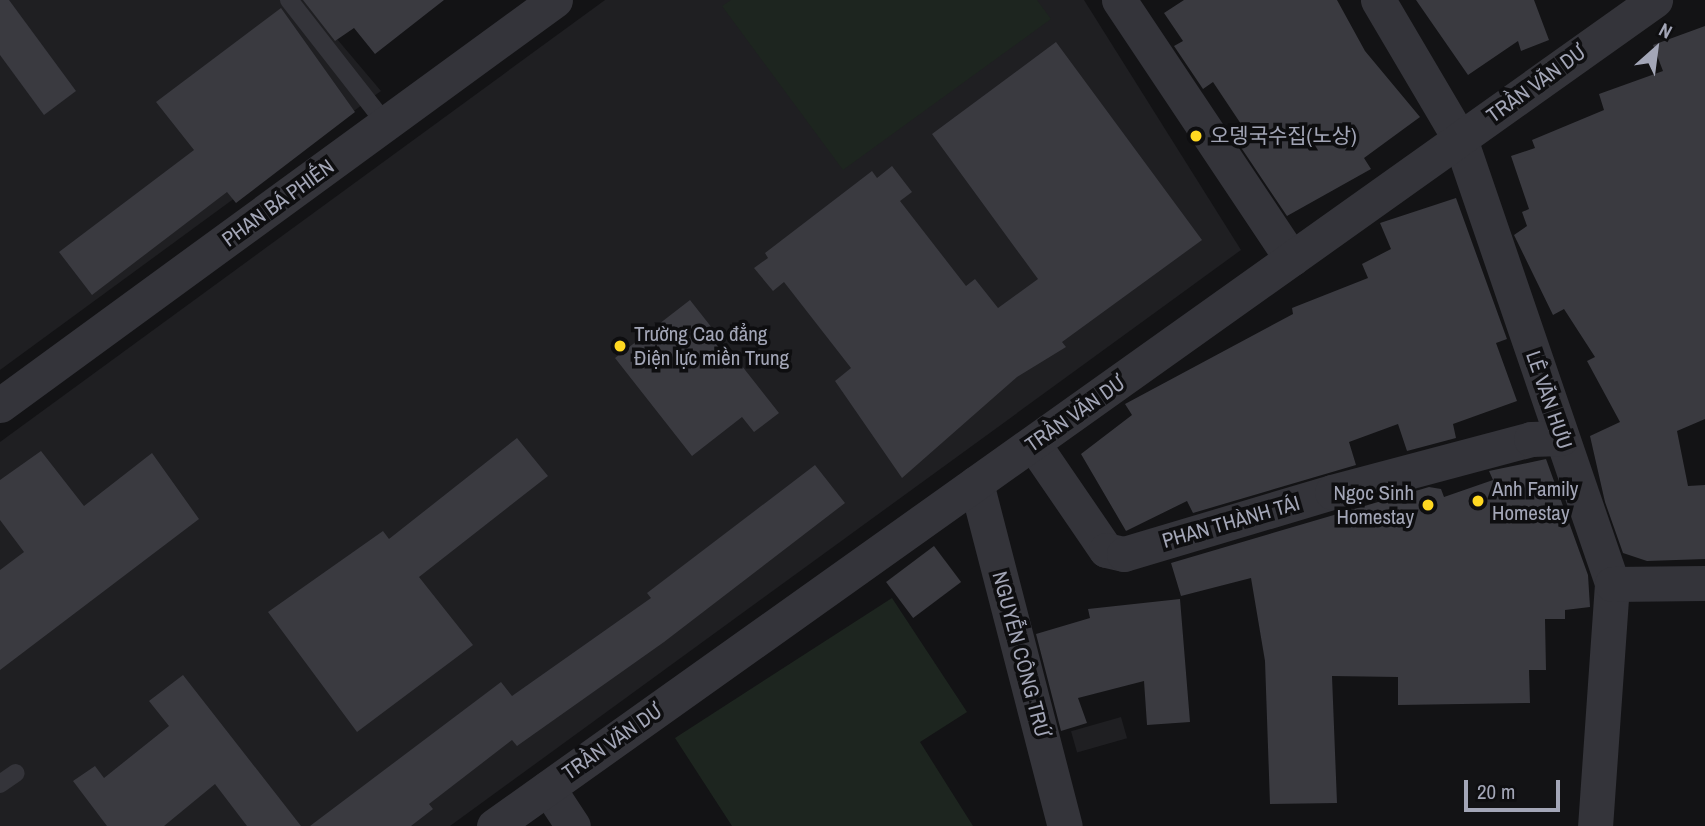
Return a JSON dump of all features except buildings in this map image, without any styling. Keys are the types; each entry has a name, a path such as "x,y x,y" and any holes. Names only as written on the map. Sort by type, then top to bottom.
{"street":[{"name":"PHAN BÁ PHIẾN","path":"0,405 555,0"},
{"path":"1119,0 1292,259"},
{"name":"LÊ VĂN HƯU","path":"1378,0 1460,139 1612,584 1595,826"},
{"name":"TRẦN VĂN DƯ","path":"494,826 976,483 1034,445 1460,139 1615,11 1655,0"},
{"name":"PHAN THÀNH TÁI","path":"1034,445 1097,539 1124,554 1332,492 1531,439 1562,438"},
{"name":"NGUYỄN CÔNG TRỨ","path":"976,483 1065,826"},
{"path":"1612,584 1705,583"},
{"path":"548,788 573,826"}],"lane":[{"path":"289,0 386,124"},
{"path":"0,783 16,773"}],"shaded area":[{"path":"0,0 304,0 381,91 0,370"},
{"name":"Trường Cao đẳng Điện lực miền Trung","path":"605,0 1084,0 1241,250 450,826 0,826 0,442"},
{"path":"731,0 1037,0 1051,19 843,170 722,6"},
{"path":"892,598 967,712 920,742 973,826 732,826 675,738"},
{"path":"1121,717 1127,738 1077,752 1071,731"}],"place":[{"name":"오뎅국수집(노상)","path":"1196,136"},
{"name":"Trường Cao đẳng Điện lực miền Trung","path":"620,346"},
{"name":"Anh Family Homestay","path":"1478,501"},
{"name":"Ngọc Sinh Homestay","path":"1428,505"}]}
